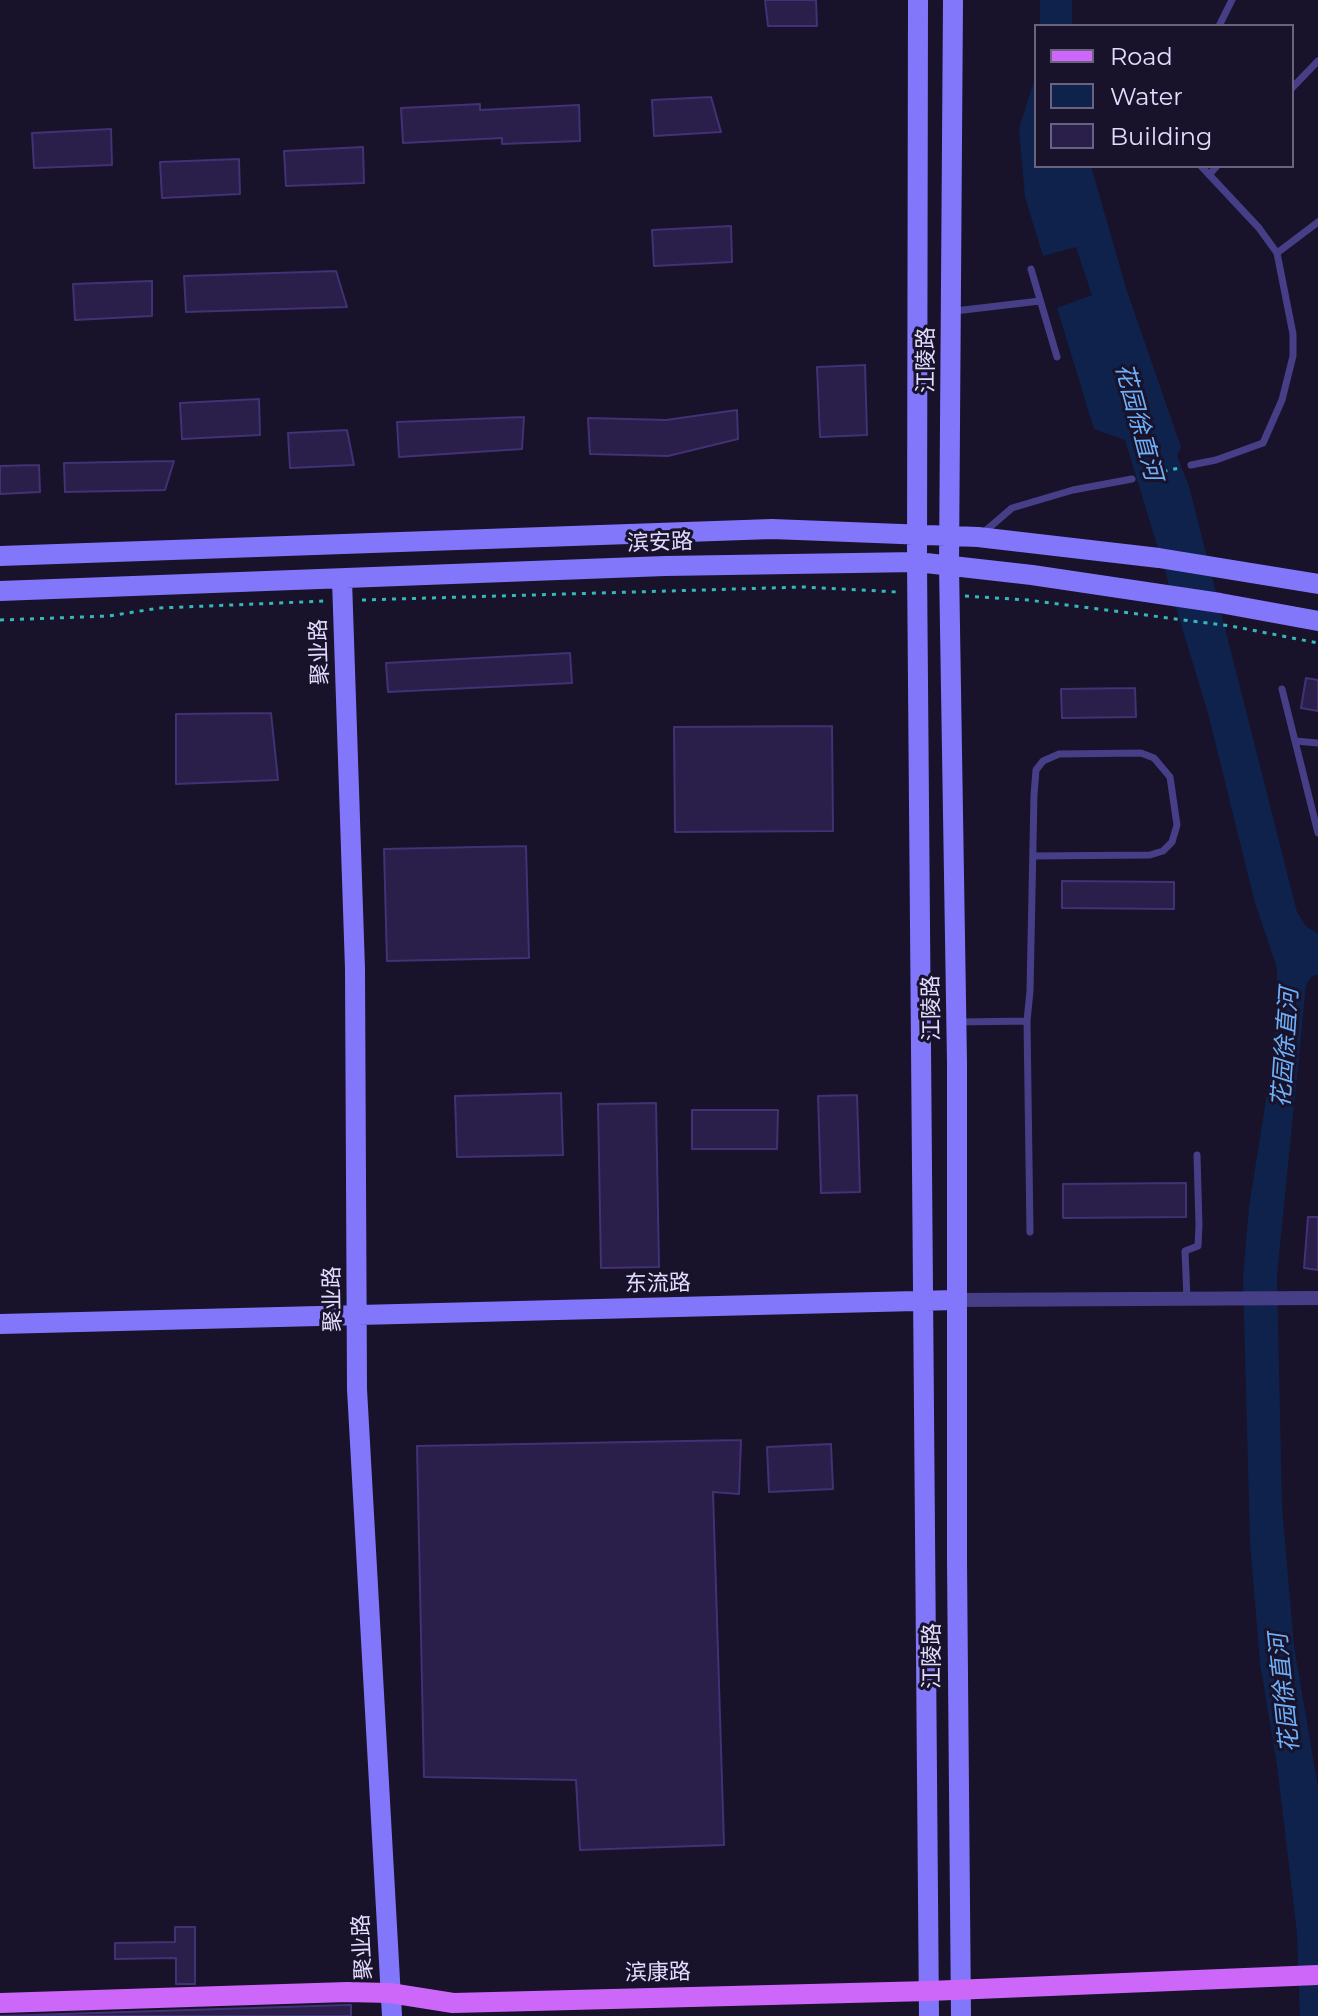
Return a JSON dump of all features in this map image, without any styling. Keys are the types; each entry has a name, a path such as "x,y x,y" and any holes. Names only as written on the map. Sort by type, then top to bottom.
{"main road":[{"name":"江陵路","path":"918,0 917,593 929,2016"},
{"name":"江陵路","path":"953,0 949,565 956,1022 961,2016"},
{"name":"滨安路","path":"0,556 772,529 978,537 1159,558 1318,584"},
{"name":"滨安路","path":"0,591 342,591 665,566 917,562 1032,575 1318,621"},
{"name":"聚业路","path":"342,591 355,969 357,1389 392,2016"},
{"name":"东流路","path":"0,1324 956,1300"},
{"name":"滨康路","path":"0,2003 390,1993 453,2003 929,1991 1318,1975"}],"street":[{"name":"东流路","path":"956,1300 1318,1298"}],"lane":[{"path":"1220,24 1232,0"},
{"path":"1294,86 1318,61"},
{"path":"1191,465 1216,460 1263,443 1282,400 1293,356 1293,334 1277,253 1259,228 1203,168"},
{"path":"1209,175 1215,168"},
{"path":"1277,253 1318,222"},
{"path":"1031,269 1057,357"},
{"path":"951,312 1040,301"},
{"path":"978,537 1012,508 1073,490 1132,479"},
{"path":"1282,689 1318,834"},
{"path":"1295,741 1318,743"},
{"path":"1030,1232 1027,1021 1036,770 1043,761 1059,754 1141,753 1154,758 1170,777 1177,825 1172,842 1163,851 1150,855 1033,856"},
{"path":"956,1022 1027,1021"},
{"path":"1187,1299 1185,1251 1198,1246 1197,1155"}],"path":[{"path":"1132,479 1191,465"},
{"path":"0,620 109,616 159,608 342,591 804,587 917,593"},
{"path":"950,595 1028,600 1231,626 1318,643"}],"water":[{"path":"1040,0 1072,0 1072,24 1040,24"},
{"name":"花园徐直河","path":"1034,81 1034,168 1092,168 1126,288 1181,447 1177,456 1189,486 1297,912 1306,926 1318,934 1318,975 1312,976 1306,985 1277,1276 1282,1507 1294,1646 1318,1787 1318,2016 1300,2016 1297,1933 1277,1765 1260,1663 1250,1543 1243,1277 1249,1207 1275,1043 1277,968 1255,903 1208,713 1125,440 1094,429 1057,308 1092,295 1076,247 1043,256 1025,197 1019,128"}],"building":[{"path":"765,0 816,0 817,26 768,26"},
{"path":"711,97 721,132 654,136 652,100"},
{"path":"480,104 480,110 579,105 580,141 502,144 502,138 403,143 401,108"},
{"path":"111,129 112,165 34,168 32,133"},
{"path":"363,147 364,183 286,186 284,151"},
{"path":"239,159 240,194 162,198 160,162"},
{"path":"731,226 732,262 654,266 652,230"},
{"path":"336,271 347,307 186,312 184,276"},
{"path":"152,281 152,316 75,320 73,284"},
{"path":"865,365 867,435 820,437 817,367"},
{"path":"259,399 260,435 182,439 180,403"},
{"path":"737,410 738,439 668,456 590,454 588,418 666,420"},
{"path":"524,417 522,449 399,457 397,422"},
{"path":"347,430 354,465 290,468 288,433"},
{"path":"174,461 165,490 65,492 64,463"},
{"path":"39,465 40,492 0,494 0,466"},
{"path":"570,653 572,683 388,692 386,663"},
{"path":"1306,678 1318,680 1318,711 1301,708"},
{"path":"1135,688 1136,717 1062,718 1061,689"},
{"path":"271,713 278,780 176,784 176,714"},
{"path":"832,726 833,831 675,832 674,727"},
{"path":"526,846 529,958 387,961 384,849"},
{"path":"1062,881 1174,882 1174,909 1062,908"},
{"path":"561,1093 563,1155 457,1157 455,1096"},
{"path":"857,1095 860,1192 821,1193 818,1096"},
{"path":"656,1103 659,1267 601,1268 598,1104"},
{"path":"692,1110 778,1110 777,1149 692,1149"},
{"path":"1186,1183 1186,1217 1063,1218 1063,1184"},
{"path":"1308,1217 1318,1217 1318,1270 1304,1268"},
{"path":"741,1440 739,1494 713,1492 724,1845 580,1850 576,1780 424,1777 417,1446"},
{"path":"831,1444 833,1489 769,1492 767,1447"},
{"path":"175,1927 195,1927 195,1984 176,1984 176,1958 115,1959 115,1943 175,1942"},
{"path":"351,2005 351,2016 0,2016"}]}
